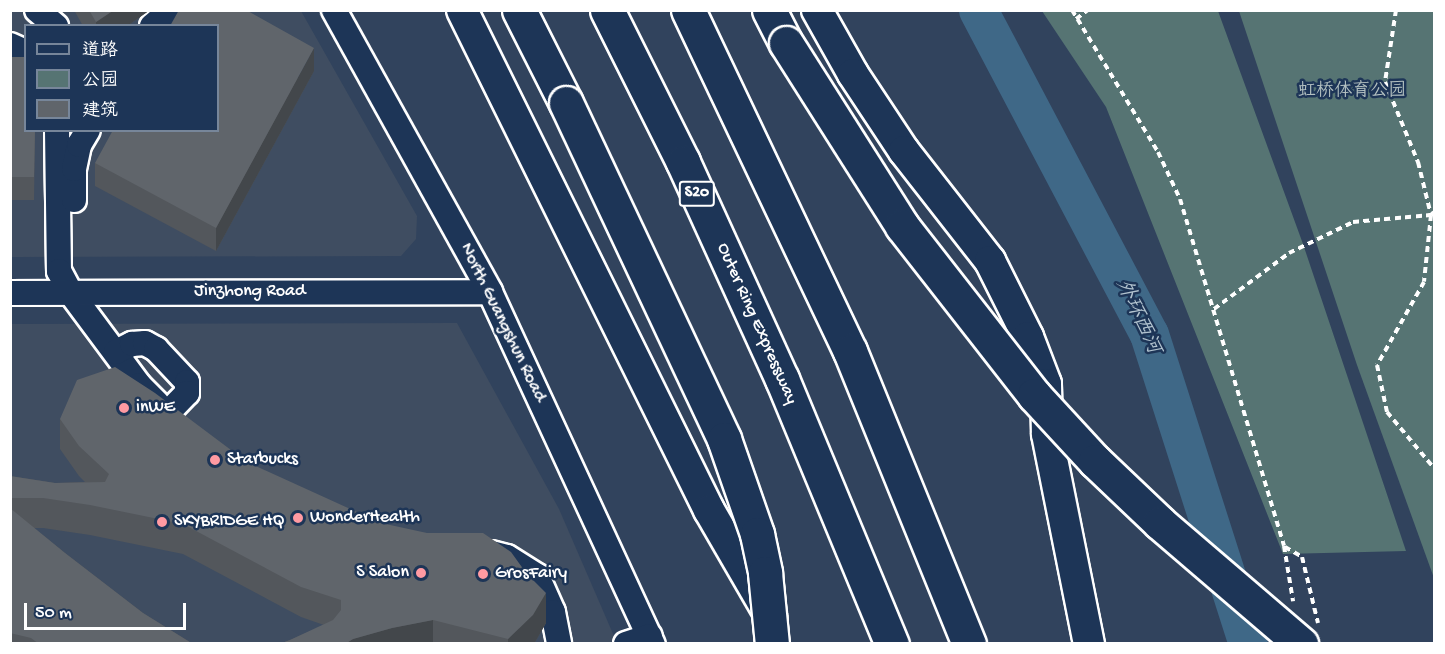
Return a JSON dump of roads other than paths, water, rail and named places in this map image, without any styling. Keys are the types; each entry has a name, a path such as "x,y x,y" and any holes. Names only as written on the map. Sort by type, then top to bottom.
{"highway":[{"path":"519,10 566,103 719,428 735,468 761,554 772,644"},
{"name":"Outer Ring Expressway","path":"607,10 683,162 782,379 892,644"},
{"path":"688,10 850,351 969,644"},
{"path":"769,10 786,43 902,226 1035,395 1095,461 1160,523 1310,634"}],"main road":[{"path":"462,10 709,510 787,644"},
{"path":"817,10 854,74 904,151 990,261 1028,337 1046,384 1047,434 1089,644"}],"street":[{"path":"37,10 54,24"},
{"path":"154,24 171,10"},
{"name":"North Guangshun Road","path":"334,10 489,292 652,640"},
{"path":"10,45 24,51"},
{"path":"57,132 59,271 70,292 139,385 176,421 187,393 187,382 156,349 145,343 132,344 116,352"},
{"path":"70,292 75,271 74,169 83,135"},
{"name":"Jinzhong Road","path":"10,293 489,292"},
{"path":"474,549 507,557 537,576 553,612 559,644"},
{"path":"626,644 652,640"}],"waterway":[{"name":"外环西河","path":"978,10 1149,334 1248,644"}],"place":[{"name":"inWE","path":"124,408"},
{"name":"Starbucks","path":"215,460"},
{"name":"WonderHealth","path":"298,518"},
{"name":"SKYBRIDGE HQ","path":"162,522"},
{"name":"S Salon","path":"421,573"},
{"name":"GrosFairy","path":"483,574"}],"park label":[{"name":"虹桥体育公园","path":"1352,92"}]}
